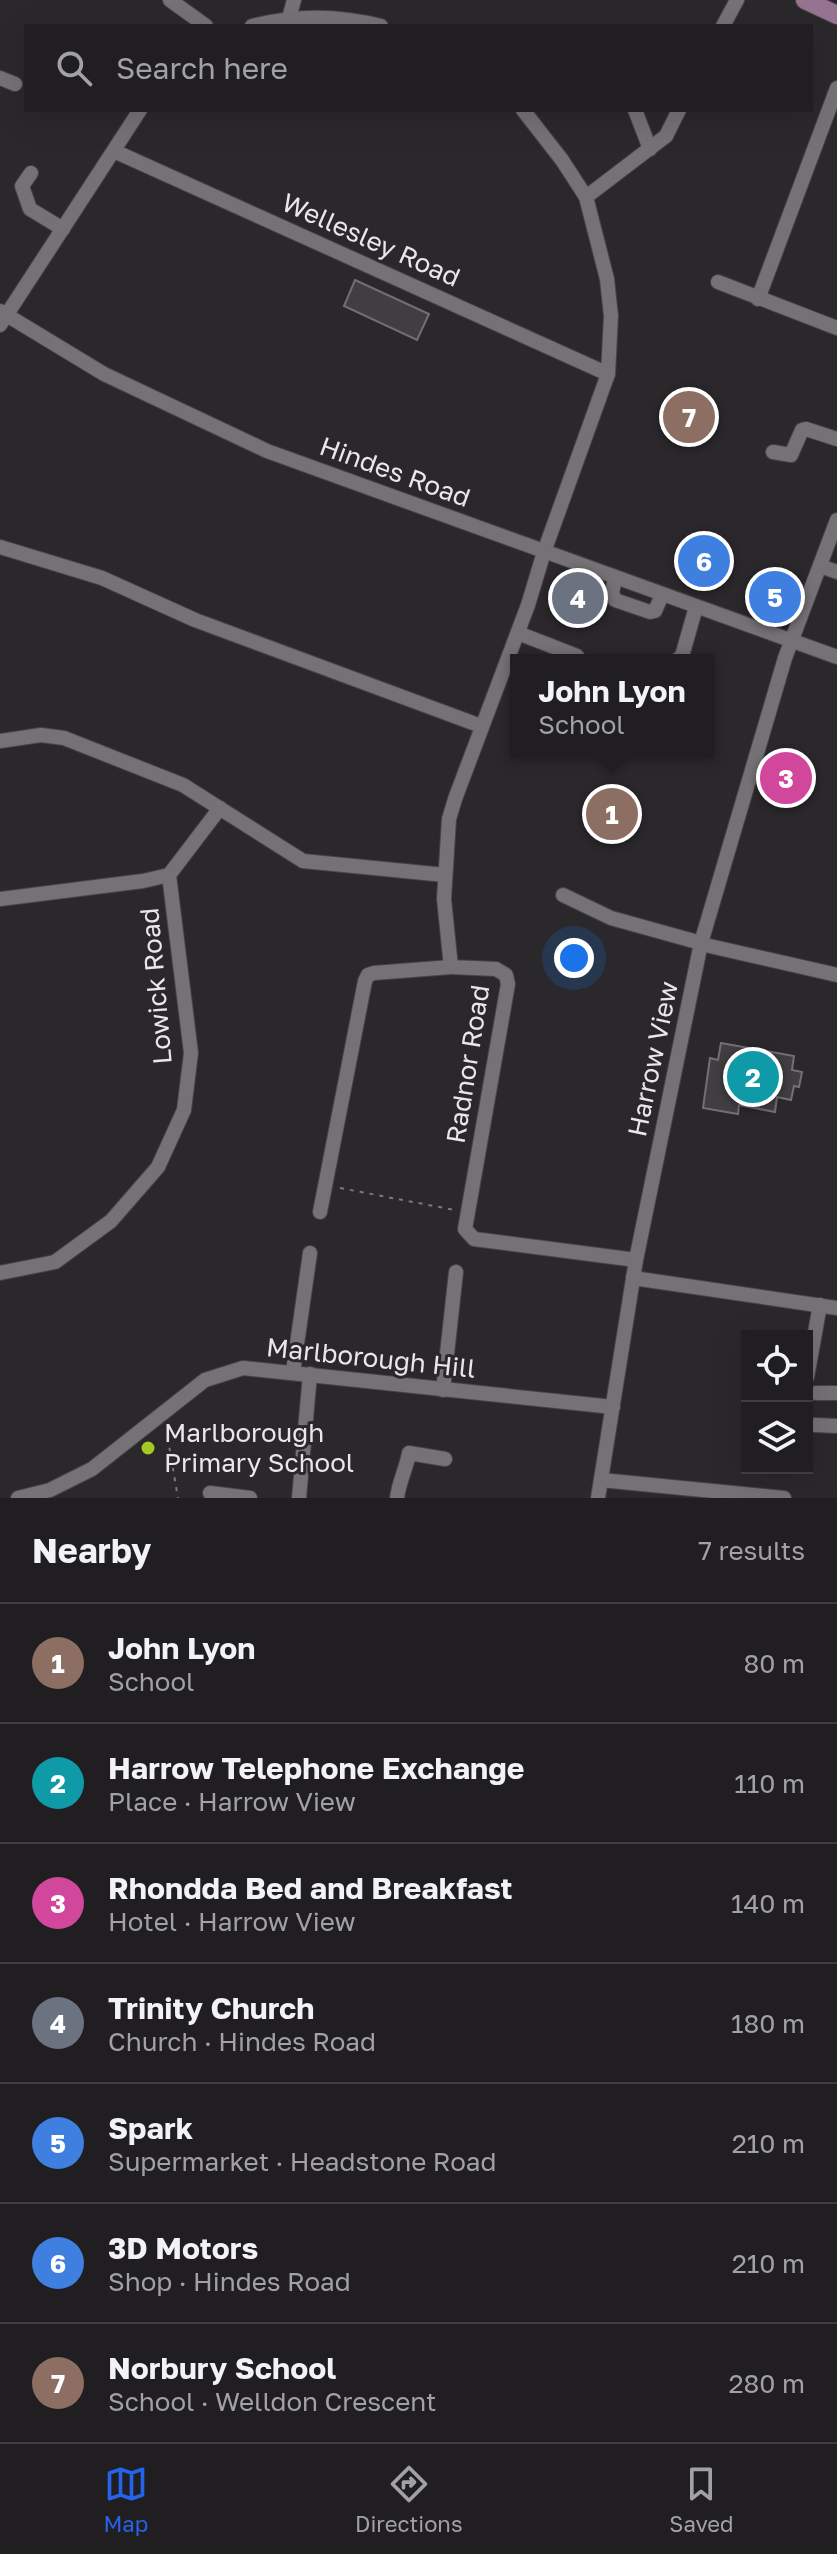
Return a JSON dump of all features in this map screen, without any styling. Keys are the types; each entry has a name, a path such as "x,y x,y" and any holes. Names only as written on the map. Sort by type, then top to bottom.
{"main road":[{"path":"805,0 837,15"}],"street":[{"path":"170,0 203,24"},
{"path":"289,18 294,0"},
{"path":"724,24 737,0"},
{"path":"261,24 289,18 343,19 370,24"},
{"path":"0,78 15,84"},
{"path":"758,299 837,88"},
{"path":"2,317 139,112"},
{"name":"Radnor Road","path":"468,1213 508,984 506,975 496,969 451,967 444,899 449,819 608,374 611,316 607,279 586,197 525,112"},
{"path":"636,112 650,149"},
{"path":"586,197 666,136 678,112"},
{"name":"Wellesley Road","path":"114,151 608,374"},
{"path":"31,173 22,186 30,209 63,229"},
{"path":"718,282 837,328"},
{"name":"Hindes Road","path":"2,317 104,374 267,451 837,657"},
{"path":"773,452 791,455 802,430 806,429 837,439"},
{"name":"Harrow View","path":"598,1498 636,1260 701,943 837,520"},
{"path":"0,547 102,578 195,620 481,726"},
{"path":"820,566 837,572"},
{"path":"683,654 696,607"},
{"path":"518,633 572,654"},
{"path":"0,741 41,735 64,738 183,785 303,861 445,875"},
{"name":"Lowick Road","path":"0,1273 55,1262 111,1221 158,1167 184,1110 191,1053 169,875 220,808"},
{"path":"0,899 169,875"},
{"path":"563,895 611,918 837,975"},
{"path":"320,1212 365,981 374,973 451,967"},
{"path":"468,1213 465,1229 474,1239 636,1260"},
{"path":"293,1372 310,1253"},
{"path":"443,1390 456,1272"},
{"path":"633,1278 837,1308"},
{"path":"813,1344 820,1305"},
{"name":"Marlborough Hill","path":"18,1498 50,1490 92,1469 205,1380 243,1368 613,1407"},
{"path":"299,1498 310,1374"},
{"path":"816,1393 837,1393"},
{"path":"815,1425 837,1426"},
{"path":"397,1498 399,1478 406,1471 409,1453 445,1459"},
{"path":"601,1480 784,1498"},
{"path":"210,1493 250,1498"}],"path":[{"path":"325,1185 468,1213"},
{"path":"164,1415 178,1498"}],"building":[{"path":"355,280 429,314 417,340 344,306"},
{"path":"721,1043 794,1056 792,1070 802,1072 799,1087 794,1086 791,1100 777,1097 775,1112 739,1105 738,1114 703,1108 710,1058 718,1060"}],"place":[{"name":"Norbury School","path":"689,417"},
{"name":"3D Motors","path":"704,561"},
{"name":"Spark","path":"775,597"},
{"name":"Trinity Church","path":"578,598"},
{"name":"Rhondda Bed and Breakfast","path":"786,778"},
{"name":"John Lyon","path":"612,814"},
{"name":"Harrow Telephone Exchange","path":"753,1077"},
{"name":"Marlborough Primary School","path":"148,1448"}]}
